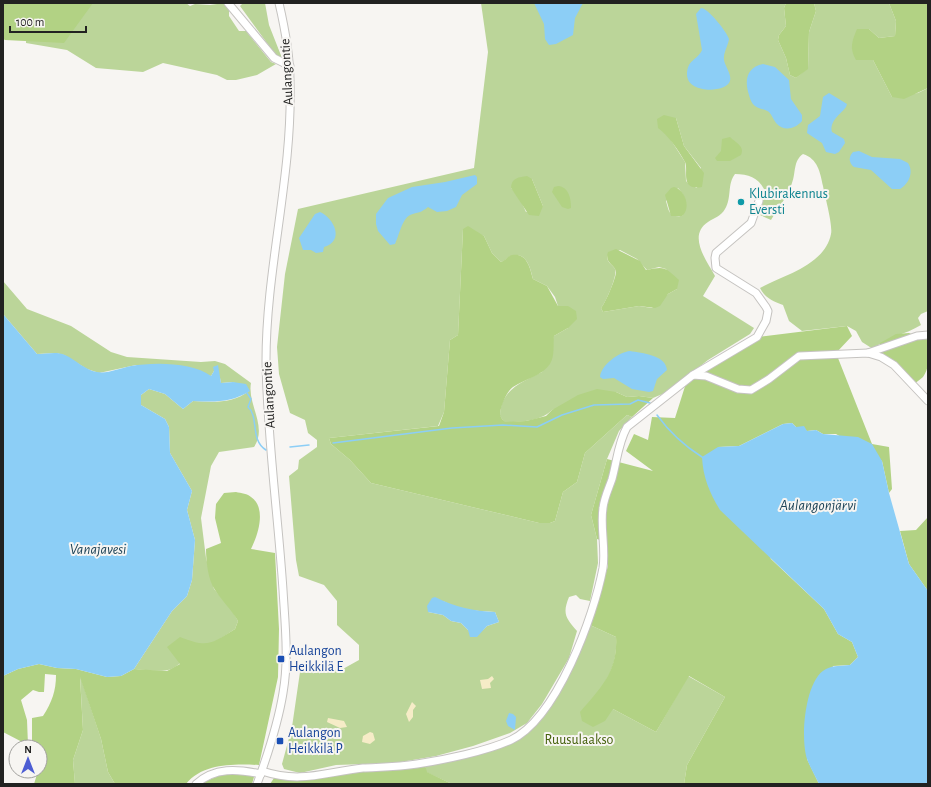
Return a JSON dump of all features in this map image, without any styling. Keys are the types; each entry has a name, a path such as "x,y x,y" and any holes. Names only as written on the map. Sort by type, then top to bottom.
{"street":[{"path":"228,3 274,58 290,66"},
{"name":"Aulangontie","path":"257,784 278,715 285,672 286,644 266,360 271,281 289,128 290,66 279,3"},
{"path":"196,784 205,776 222,771 241,771 307,778 364,768 408,766 471,753 511,740 527,729 539,716 556,691 571,666 583,638 603,567 603,507 612,479 621,437 627,427 693,374 757,337 766,321 768,311 756,293 716,268 715,258 716,253 751,223 759,201"},
{"path":"868,354 916,336 928,336"},
{"path":"693,374 706,376 738,389 751,390 769,379 799,356 868,354 881,357 894,365 928,401"}],"green space":[{"path":"3,3 93,3 64,43 3,39"},
{"path":"66,3 186,3 190,6 195,4 210,5 224,3 229,10 229,16 239,31 246,31 271,62 276,64 257,75 236,80 227,80 217,75 163,63 143,72 96,68 67,50 26,43 26,40"},
{"path":"243,3 265,3 269,25 282,58 278,58 240,6"},
{"path":"481,3 786,3 784,8 786,26 779,35 778,40 786,58 790,75 796,78 808,68 809,32 816,11 814,3 889,3 896,21 895,36 879,38 869,29 856,60 873,60 892,97 918,93 928,88 928,311 921,314 918,318 921,325 885,341 873,349 862,342 856,331 847,326 802,331 789,321 783,305 764,294 760,288 802,268 821,254 827,245 831,234 830,218 818,167 812,159 803,154 796,164 788,193 771,220 760,215 765,191 760,183 749,176 735,174 731,182 725,209 708,222 699,234 701,249 715,276 703,296 754,328 750,334 708,360 667,392 653,398 639,396 627,397 616,392 552,410 536,419 505,423 500,416 501,407 504,400 508,393 520,383 542,372 554,336 568,328 568,306 558,306 555,297 547,286 533,279 527,262 521,256 512,256 501,262 492,253 484,236 463,229 458,335 450,340 444,412 438,426 329,438 331,444 350,460 371,483 539,523 550,523 555,521 563,492 577,482 585,453 627,415 632,417 619,431 607,459 591,515 597,539 598,563 590,601 580,599 576,595 569,597 566,608 566,616 577,631 569,658 542,704 527,723 510,733 473,746 436,756 395,763 336,765 300,773 284,769 282,764 292,727 300,672 310,667 341,670 359,660 359,645 337,625 337,601 324,585 299,576 296,560 289,476 298,469 299,460 317,447 317,440 308,433 305,420 290,413 279,374 277,347 285,274 298,209 474,168 488,52","holes":["676,118 684,146 701,168 697,188 690,185 686,181 685,162 667,134","532,179 543,206 526,212 519,197 511,188","678,188 685,198 685,208 682,216 672,215 666,201","620,250 637,259 647,270 659,267 666,269 677,289 668,294 652,308 639,306 603,312 601,308 611,289 615,277 615,269 607,256","443,601 462,608 495,612 499,622 487,626 483,630 468,630 461,623 451,621 443,615 428,612"]},
{"path":"786,3 814,3 816,11 809,32 808,69 796,78 790,75 786,58 778,40 779,35 786,26 784,8"},
{"path":"889,3 928,3 928,88 904,99 892,97 873,60 856,60 852,52 853,41 857,29 869,29 879,38 895,36 896,21"},
{"path":"664,115 676,118 684,146 704,173 702,187 690,186 686,179 685,162 666,135 658,128 657,119"},
{"path":"730,137 741,147 741,155 730,161 717,161 715,158 721,151 722,139"},
{"path":"527,176 532,179 543,206 539,216 529,215 511,188 514,180"},
{"path":"558,186 565,189 569,194 571,208 568,209 562,207 552,192 554,187"},
{"path":"674,187 682,192 686,200 687,205 685,213 682,216 671,216 665,195 671,188"},
{"path":"468,226 484,236 492,253 501,262 512,255 521,256 524,258 529,266 533,279 547,286 558,306 568,306 576,311 577,319 568,328 554,336 553,358 547,368 543,372 513,387 508,392 500,412 500,416 505,422 526,421 546,416 552,410 578,395 597,389 616,392 627,397 639,396 653,398 632,417 627,415 585,453 577,482 563,492 555,521 550,523 539,523 371,483 350,460 331,444 329,438 439,426 444,412 450,340 458,335 463,229"},
{"path":"616,249 640,261 646,270 661,268 671,272 679,280 677,289 668,294 660,306 655,308 639,306 603,312 601,308 610,291 616,272 614,267 607,259 607,256 608,252"},
{"path":"3,281 27,309 71,326 111,352 127,357 201,362 215,361 225,364 251,383 252,399 258,423 258,439 254,447 219,452 211,466 201,518 206,558 214,589 231,609 238,621 235,629 212,644 197,644 182,661 170,669 156,671 134,669 172,611 187,596 192,580 195,540 187,510 192,491 170,453 169,427 165,419 141,405 141,395 149,389 165,394 183,409 193,401 215,402 229,400 249,391 233,382 221,383 220,378 214,371 211,376 136,365 99,373 87,369 64,355 56,353 37,354 3,314"},
{"path":"847,326 852,336 836,353 872,444 889,447 892,489 889,493 882,461 836,434 823,434 816,430 807,431 796,427 792,423 783,424 739,446 718,447 771,559 824,609 838,634 852,642 858,657 850,665 833,666 807,759 819,784 684,784 687,765 725,697 689,676 656,732 613,709 605,721 593,727 582,721 580,712 607,678 614,660 616,649 616,637 590,625 608,566 606,542 597,539 591,515 607,459 653,471 626,451 634,434 648,440 652,417 675,418 687,380 757,337"},
{"path":"909,333 916,336 926,336 928,346 928,363 926,373 913,385 881,357 880,343 896,334"},
{"path":"236,492 244,494 250,496 256,502 259,508 260,522 251,549 275,553 279,629 278,677 259,765 229,765 210,768 193,777 186,784 115,784 108,772 101,739 80,677 83,730 73,760 75,784 34,784 36,779 48,779 48,739 32,739 32,718 43,716 46,711 54,691 56,675 45,674 44,692 33,690 21,700 27,720 28,739 16,739 3,732 3,676 18,669 39,664 57,668 76,669 107,677 121,676 134,669 167,671 180,664 167,647 180,637 197,642 209,643 235,629 238,621 213,586 207,565 206,549 221,543 215,518 216,504 224,493"},
{"path":"928,517 928,591 909,564 900,531 916,530"},
{"name":"Ruusulaakso","path":"590,625 616,637 614,661 605,682 613,709 656,732 688,676 725,697 687,765 684,784 452,784 426,772 425,765 513,741 559,693 573,667"},
{"path":"80,675 101,739 108,772 115,784 75,784 73,760 83,730"},
{"path":"425,765 427,772 452,784 270,784 274,778 293,779"},
{"path":"227,772 254,777 252,784 200,784"}],"sand":[{"path":"492,676 494,679 490,683 491,688 482,689 480,680 488,679"},
{"path":"412,702 416,706 413,710 413,717 409,722 406,714"},
{"path":"328,718 344,721 347,727 340,728 327,722"},
{"path":"370,732 373,733 375,740 370,744 362,742 363,736"}],"water":[{"path":"534,3 583,3 575,18 573,35 556,44 549,45 545,39 544,24"},
{"path":"701,8 708,12 717,21 729,39 724,57 730,76 730,81 722,88 707,90 694,86 689,81 687,75 687,70 690,63 700,54 702,50 696,14"},
{"path":"763,64 775,67 789,80 791,99 802,115 802,121 793,128 782,128 779,126 769,112 754,105 749,97 747,84 748,75 753,68"},
{"path":"829,93 847,104 832,124 832,132 844,139 845,143 839,152 835,154 826,152 822,143 807,133 808,125 820,116 823,97"},
{"path":"859,151 872,157 900,159 908,163 911,170 910,178 900,189 892,189 871,170 854,167 852,165 850,162 850,156 853,152"},
{"path":"475,175 477,177 477,184 462,195 456,207 447,211 437,212 428,207 407,217 395,244 390,245 378,231 376,214 388,198 412,187 445,182"},
{"path":"320,212 333,224 336,235 334,240 324,247 323,252 316,253 311,250 303,250 299,238 315,214"},
{"name":"Vanajavesi","path":"3,314 37,354 62,354 88,369 97,372 110,372 140,365 172,364 194,368 211,376 214,371 213,367 218,365 221,383 233,382 246,384 250,391 229,400 193,401 183,409 165,394 149,389 141,395 141,405 165,419 169,427 170,453 192,491 187,510 195,540 192,580 187,596 172,611 134,669 121,676 107,677 76,669 57,668 39,664 18,669 3,676"},
{"path":"630,351 653,356 658,358 666,365 667,370 657,379 653,391 649,392 632,389 614,378 603,379 600,377 601,372 611,360"},
{"name":"Aulangonjärvi","path":"792,423 796,427 804,426 807,431 816,430 823,434 858,437 872,444 882,461 889,493 909,564 928,591 928,784 819,784 807,759 805,750 804,724 809,696 813,684 819,675 826,669 835,666 850,665 858,657 852,642 838,634 824,609 720,510 707,484 702,457 718,447 739,446 783,424"},
{"path":"435,597 465,608 495,612 499,622 487,626 477,637 470,637 468,630 461,623 451,621 443,615 428,612 427,606 432,598"},
{"path":"509,713 516,717 515,730 508,726 506,721"}],"waterway":[{"path":"247,393 251,399 248,407 253,416 256,435 261,446 266,450"},
{"path":"333,443 452,428 503,425 537,427 562,415 594,405 630,404 638,400 650,403"},
{"path":"657,415 677,438 702,457"},
{"path":"290,447 309,445"}],"place":[{"name":"Klubirakennus Eversti","path":"741,202"},
{"name":"Aulangon Heikkilä E","path":"281,659"},
{"name":"Aulangon Heikkilä P","path":"280,741"}]}
